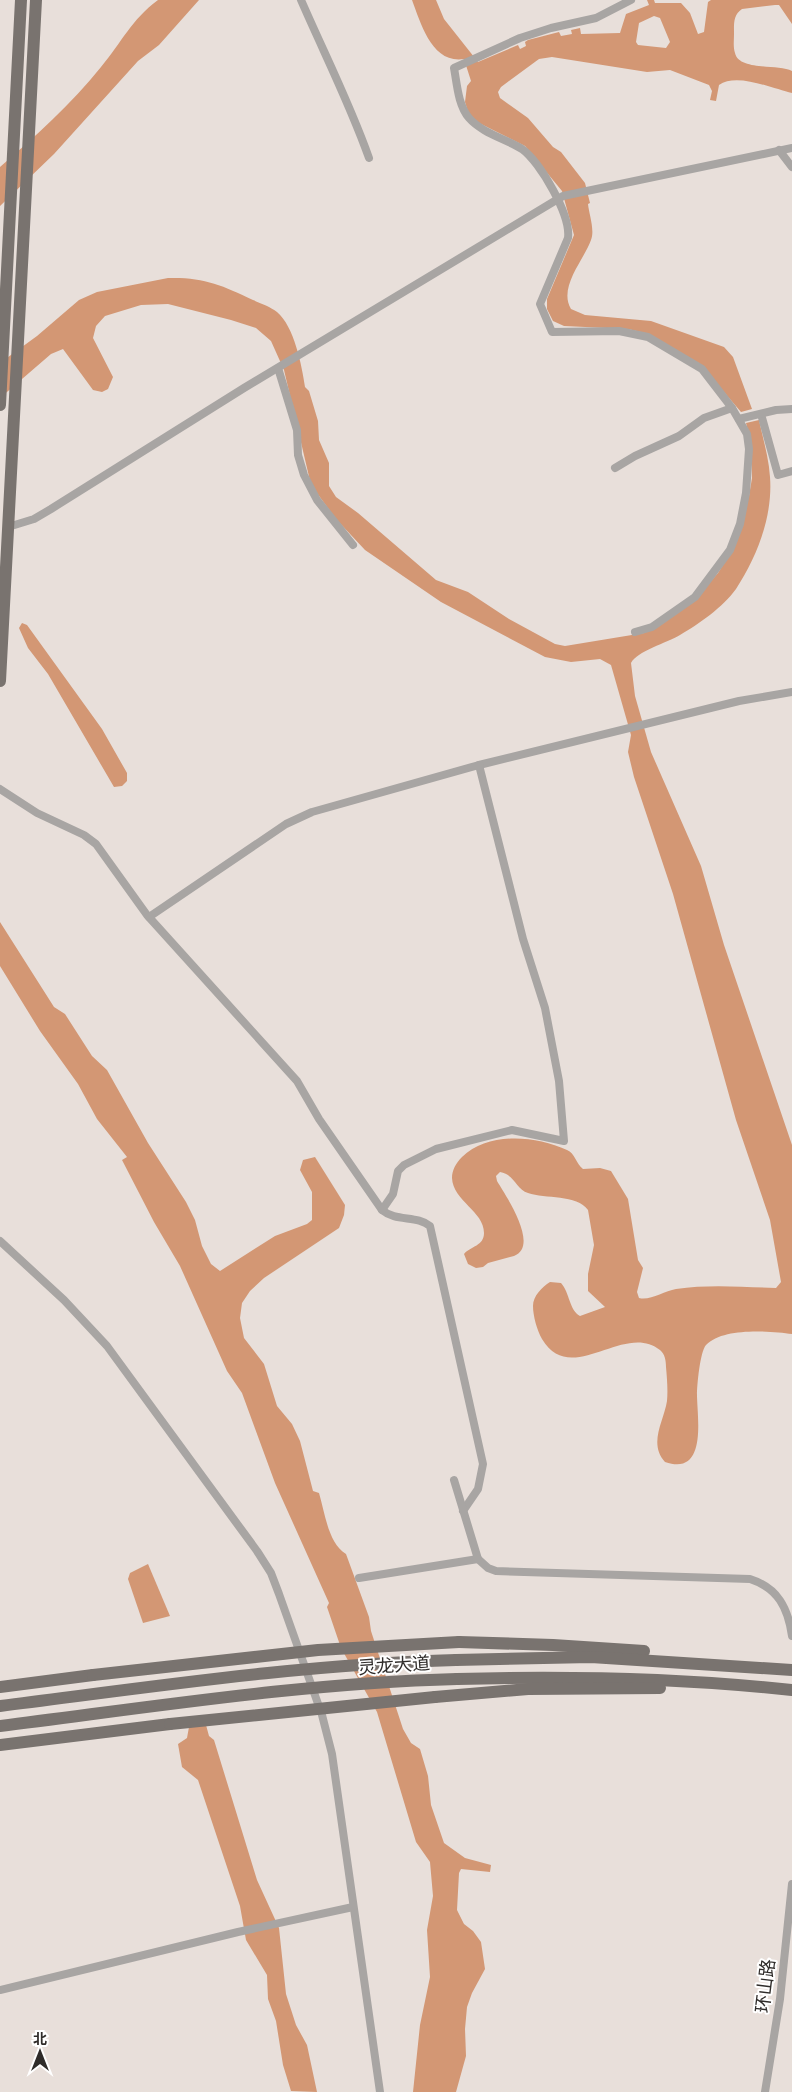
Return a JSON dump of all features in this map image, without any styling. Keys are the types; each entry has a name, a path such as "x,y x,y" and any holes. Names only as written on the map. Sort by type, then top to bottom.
{"main road":[{"path":"0,405 21,0"},
{"path":"0,681 36,0"},
{"path":"4,1686 318,1650 459,1642 636,1650 765,1668"},
{"name":"灵龙大道","path":"0,1706 252,1675 416,1661 591,1657 792,1670"},
{"name":"灵龙大道","path":"0,1726 244,1696 417,1680 591,1677 744,1685 792,1690"},
{"path":"3,1745 170,1724 435,1697 546,1688 690,1689 744,1685"}],"street":[{"path":"301,0 370,158"},
{"path":"631,0 596,18 551,28 520,38 454,68 462,106 469,118 528,154 561,198 568,238 540,304 552,332 619,331 648,337 702,369 732,408 747,434 749,449 741,521 730,550 695,597 652,627 635,632"},
{"path":"8,527 27,522 51,509 280,367 561,198 792,148"},
{"path":"779,150 792,167"},
{"path":"280,367 297,430 298,455 304,475 317,500 353,545"},
{"path":"615,468 635,456 679,436 704,418 732,408"},
{"path":"738,419 792,409"},
{"path":"761,414 778,475 792,471"},
{"path":"149,917 298,817 479,765 739,701 792,692"},
{"path":"382,1210 393,1194 398,1171 404,1165 436,1149 512,1130 564,1141 560,1081 544,1008 523,939 479,765"},
{"path":"0,789 37,813 93,841 149,917 297,1081 319,1119 382,1210 388,1215 424,1222 430,1226 434,1233 483,1464 478,1489 463,1511"},
{"path":"0,1241 58,1295 107,1346 234,1518 272,1573 329,1738 380,2092"},
{"path":"454,1480 478,1559 488,1568 496,1571 750,1579 764,1584 780,1599 788,1616 792,1636"},
{"path":"359,1578 478,1559"},
{"name":"环山路","path":"765,2092 780,1998 792,1884"},
{"path":"0,1990 238,1932 354,1907"}],"shaded area":[{"path":"158,0 199,0 159,45 138,61 54,154 0,206 0,167 78,94 134,23"},
{"path":"412,0 436,0 444,19 478,62 518,45 520,49 526,46 525,42 528,40 559,32 561,36 572,34 571,30 580,28 581,34 620,33 626,14 649,5 647,0 654,0 655,3 681,3 690,13 698,34 704,32 708,2 711,0 792,0 792,24 779,5 742,9 739,11 734,27 734,48 738,59 751,65 792,71 792,93 755,83 735,80 719,85 716,101 710,100 712,91 709,85 670,70 647,72 552,57 539,59 501,87 498,92 500,98 528,118 553,147 561,152 585,183 590,203 588,204 592,236 570,283 568,301 571,309 585,315 651,321 724,347 733,357 752,409 741,412 700,364 649,334 628,329 564,326 553,321 547,309 547,299 574,235 562,191 525,146 473,120 469,115 465,102 467,86 471,81 464,59 453,59 436,49 424,31","holes":["654,16 660,18 670,42 666,48 638,45 636,42 639,23"]},
{"path":"168,278 192,279 212,283 232,290 277,312 283,318 293,336 305,387 309,391 318,421 319,440 329,463 329,486 336,497 358,513 436,580 468,592 509,619 555,644 565,646 644,633 692,603 718,573 730,554 749,496 752,478 751,442 746,423 759,420 770,477 769,506 762,536 744,577 731,596 718,609 680,635 639,655 631,663 635,696 651,752 701,866 724,945 792,1145 792,1334 760,1331 735,1333 714,1339 706,1345 701,1361 698,1384 697,1442 694,1453 688,1461 679,1464 665,1462 660,1455 657,1440 667,1401 667,1380 665,1360 660,1350 646,1343 630,1343 583,1356 568,1357 554,1352 542,1339 538,1331 533,1302 538,1292 550,1282 561,1283 574,1310 580,1316 605,1307 588,1291 588,1274 594,1245 588,1210 583,1205 569,1199 528,1193 512,1178 500,1172 496,1176 497,1181 519,1220 524,1242 521,1251 514,1256 476,1268 468,1264 464,1254 482,1241 483,1225 457,1193 452,1178 455,1167 462,1157 485,1143 512,1138 540,1141 554,1145 570,1151 583,1169 600,1168 611,1171 628,1199 638,1260 643,1268 637,1292 639,1298 648,1298 671,1290 688,1287 776,1288 781,1282 770,1220 736,1120 673,894 634,777 628,752 631,735 611,665 600,659 571,662 545,657 441,602 365,550 336,519 311,485 284,370 271,341 256,328 168,304 141,305 105,316 96,326 93,338 113,377 108,389 102,392 93,390 63,349 51,354 0,398 0,363 37,336 79,300 97,292"},
{"path":"22,623 27,625 102,729 127,773 127,781 122,786 114,787 48,674 28,648 19,628"},
{"path":"0,922 54,1007 65,1014 92,1056 107,1070 148,1143 186,1202 195,1220 202,1246 211,1264 220,1271 275,1236 307,1224 312,1220 312,1192 300,1170 303,1160 315,1157 345,1205 344,1215 339,1228 264,1278 250,1291 242,1303 240,1318 244,1338 264,1364 277,1406 292,1424 300,1441 313,1491 319,1493 331,1535 335,1543 346,1554 369,1617 371,1631 403,1729 411,1743 420,1749 428,1776 431,1805 444,1843 465,1858 491,1865 490,1872 461,1869 459,1873 457,1910 464,1924 473,1931 481,1942 485,1969 467,2007 465,2029 466,2056 456,2092 413,2092 420,2025 430,1977 427,1930 433,1896 430,1862 416,1842 377,1712 341,1648 327,1607 329,1603 275,1483 242,1393 227,1371 180,1266 154,1222 122,1160 127,1157 97,1119 78,1084 40,1031 0,966"},
{"path":"148,1564 170,1616 143,1623 128,1579 130,1573"},
{"path":"206,1725 209,1736 214,1740 257,1880 279,1928 286,1994 296,2025 307,2045 317,2092 291,2091 283,2065 276,2021 268,1999 267,1975 246,1940 240,1906 198,1780 182,1767 178,1744 187,1738 189,1727"}]}
